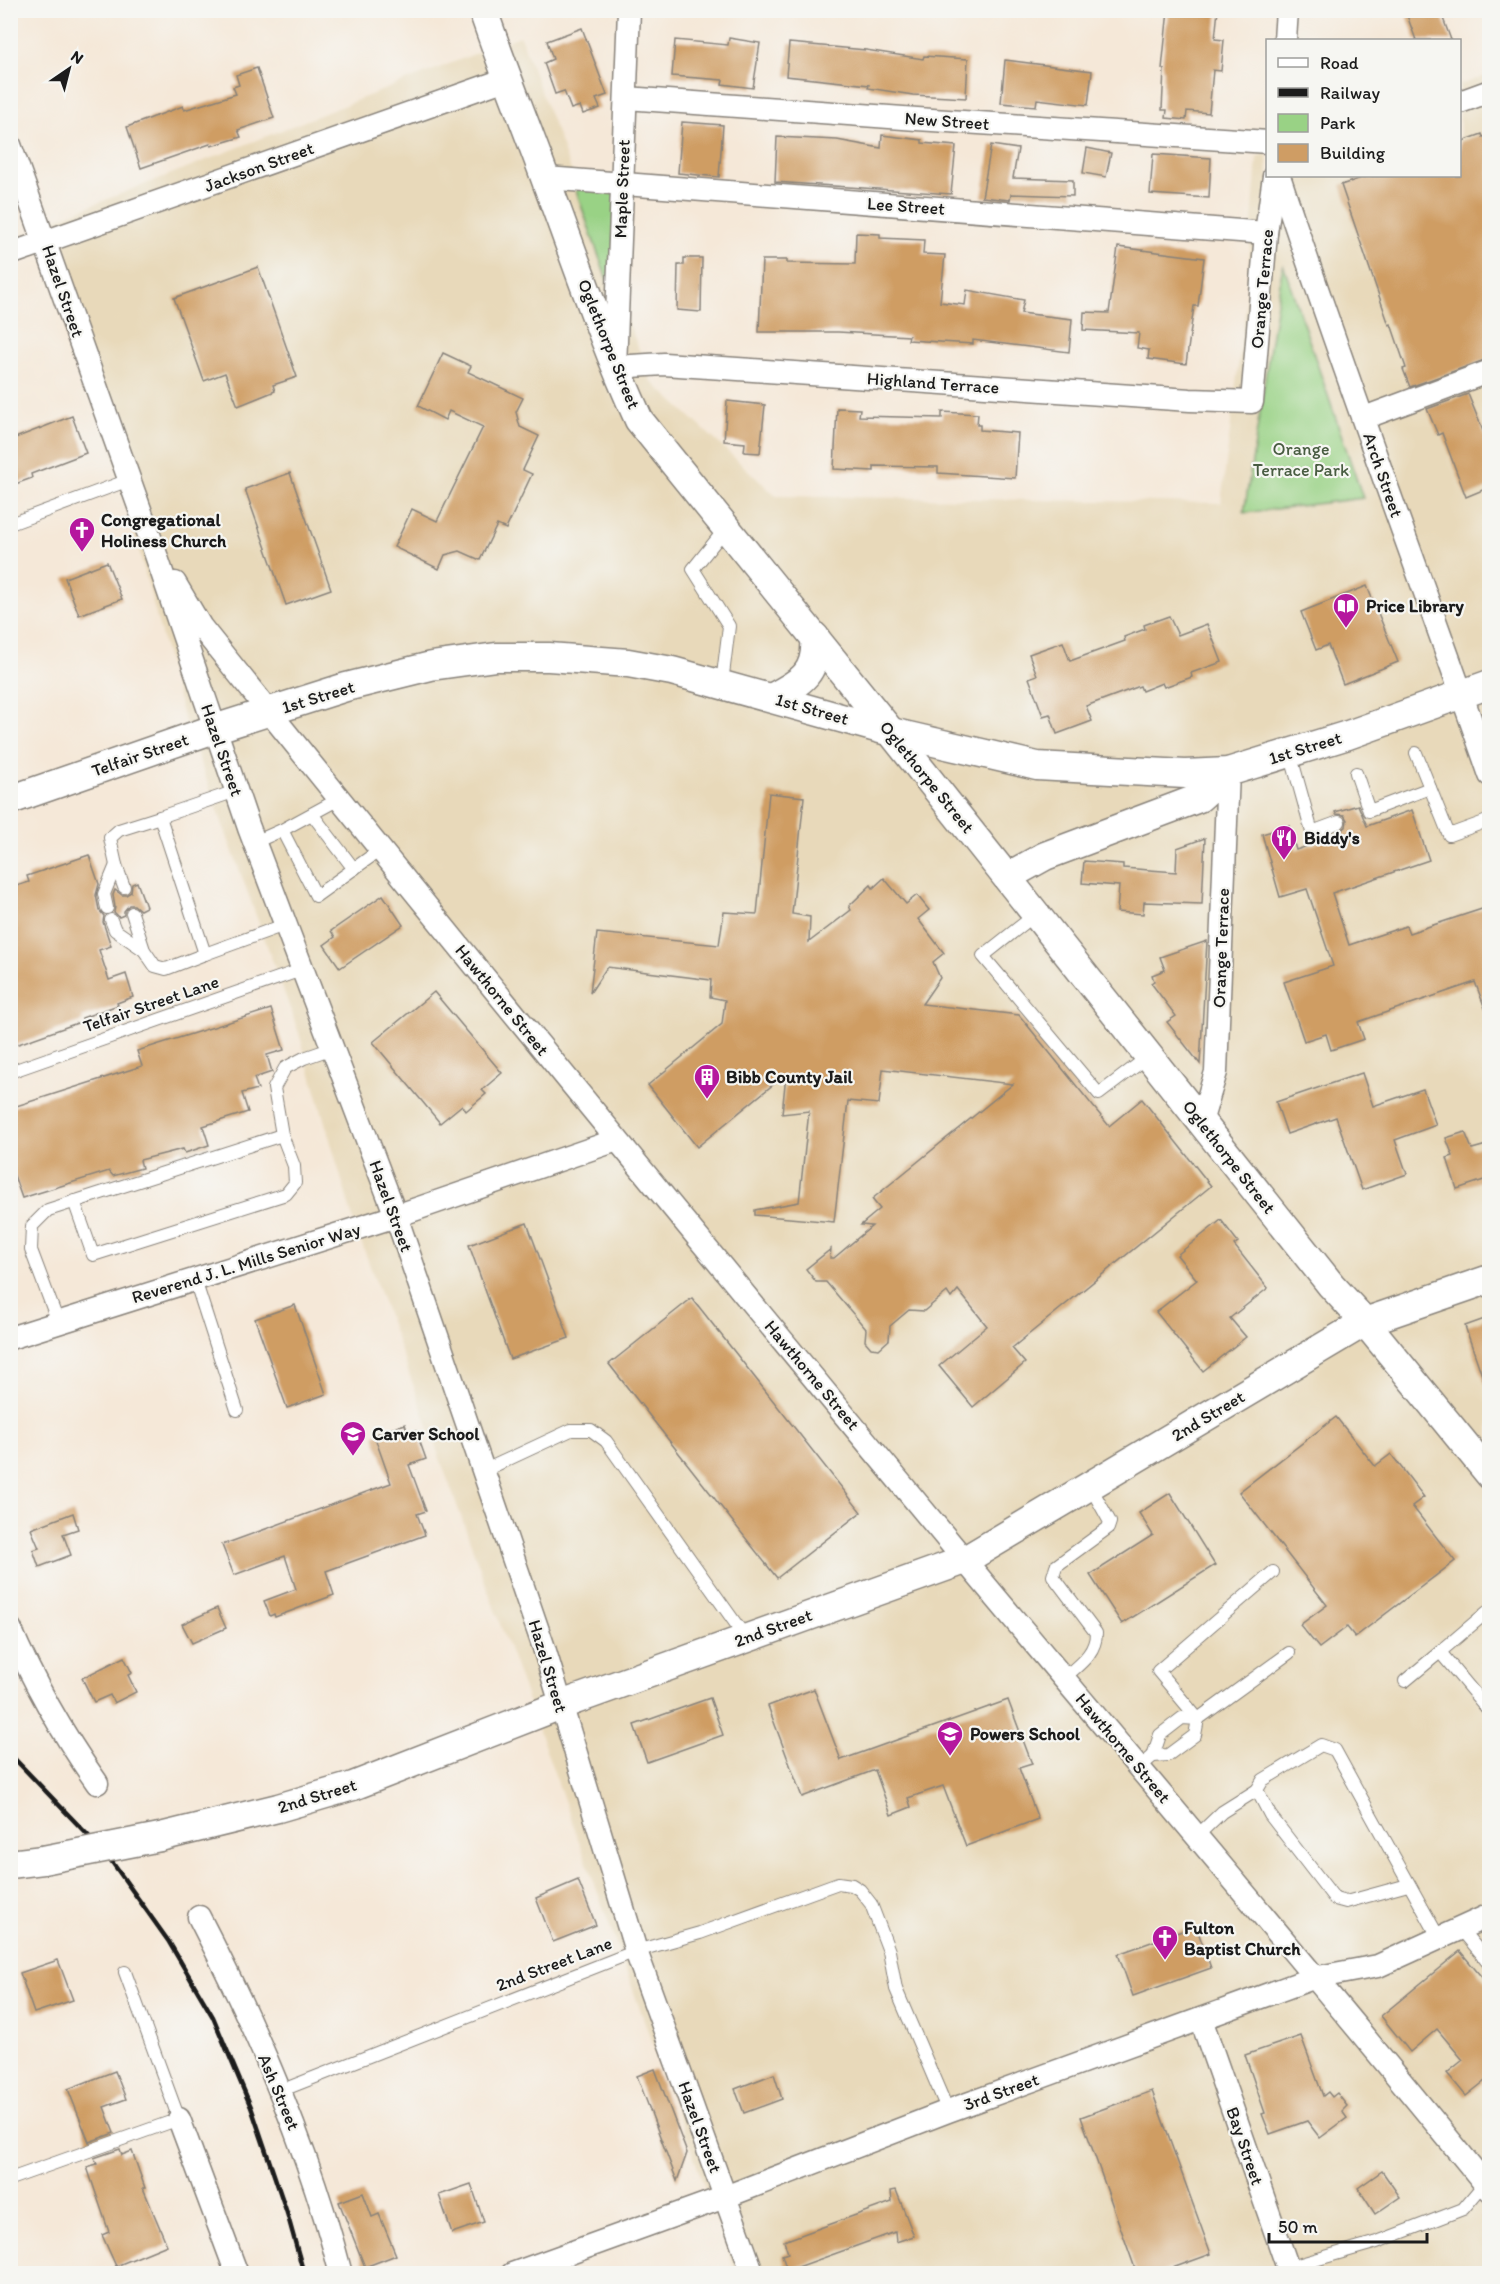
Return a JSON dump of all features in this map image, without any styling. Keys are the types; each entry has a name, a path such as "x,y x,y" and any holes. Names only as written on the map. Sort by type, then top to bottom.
{"street":[{"name":"Oglethorpe Street","path":"483,10 506,79 546,178 615,367 639,420 1007,877 1330,1285 1365,1322 1490,1475"},
{"name":"Maple Street","path":"615,367 629,10"},
{"path":"1285,39 1287,10"},
{"name":"Jackson Street","path":"10,254 506,79"},
{"path":"1461,102 1490,91"},
{"name":"New Street","path":"626,98 1266,142"},
{"name":"Hazel Street","path":"10,144 153,546 236,791 396,1216 544,1648 636,1951 753,2274"},
{"name":"Orange Terrace","path":"1252,402 1266,233 1276,177"},
{"name":"Arch Street","path":"1276,177 1490,775"},
{"name":"Lee Street","path":"546,178 1266,233"},
{"name":"Highland Terrace","path":"615,367 664,364 1190,400 1252,402"},
{"path":"1364,418 1490,371"},
{"name":"Hawthorne Street","path":"153,546 201,627 380,850 617,1140 1064,1678 1147,1762 1197,1836 1487,2187"},
{"path":"773,697 795,685 808,672 816,656 815,638"},
{"name":"1st Street","path":"269,712 346,687 431,666 496,657 549,657 628,663 672,670 891,732 1037,766 1175,773 1227,772 1290,753 1490,684"},
{"name":"Telfair Street","path":"10,800 269,712"},
{"path":"1007,877 1045,856 1199,798 1227,772"},
{"name":"Orange Terrace","path":"1201,1122 1216,1072 1227,772"},
{"name":"Reverend J. L. Mills Senior Way","path":"10,1338 396,1216 617,1140"},
{"name":"2nd Street","path":"10,1864 43,1860 160,1837 278,1808 353,1786 561,1705 965,1560 1365,1322 1490,1279"},
{"path":"10,1628 46,1705 97,1783"},
{"name":"3rd Street","path":"512,2274 1313,1978 1378,1966 1490,1915"},
{"name":"Ash Street","path":"199,1917 233,1982 307,2158 341,2274"},
{"name":"Bay Street","path":"1201,2019 1286,2272"},
{"path":"179,2119 237,2274"}],"lane":[{"path":"10,524 129,480"},
{"path":"722,683 729,626 693,569 726,528"},
{"path":"1290,753 1312,832 1339,822"},
{"path":"1416,753 1449,835 1490,820"},
{"path":"1356,773 1366,813 1430,788"},
{"path":"124,887 110,838 119,830 236,791"},
{"path":"255,842 339,799"},
{"path":"312,814 354,869"},
{"path":"160,817 206,954"},
{"path":"282,830 316,896 380,850"},
{"path":"116,865 104,894 109,914 115,930 144,950"},
{"path":"132,913 144,950 155,966 166,969 287,924"},
{"path":"1036,914 983,956 1099,1094 1149,1056"},
{"name":"Telfair Street Lane","path":"10,1072 304,969"},
{"path":"74,1201 93,1255 286,1194 295,1183 294,1166 282,1135 274,1088 285,1068 304,1058 333,1048"},
{"path":"58,1322 30,1250 32,1226 48,1210 282,1135"},
{"path":"195,1280 237,1410"},
{"path":"483,1471 571,1430 591,1430 606,1441 746,1638"},
{"path":"1064,1678 1086,1658 1096,1643 1096,1633 1053,1576 1056,1566 1108,1528 1110,1522 1090,1486"},
{"path":"1198,1719 1158,1671 1273,1572"},
{"path":"1405,1682 1487,1612 1490,1615"},
{"path":"1440,1652 1490,1712"},
{"path":"1147,1762 1160,1735 1182,1718 1198,1719 1289,1653"},
{"path":"1147,1762 1168,1755 1195,1735 1198,1719"},
{"path":"1197,1836 1222,1812 1257,1790 1263,1780 1321,1744 1329,1746 1335,1750 1439,1938"},
{"path":"1257,1790 1270,1815 1335,1899 1346,1902 1408,1885"},
{"name":"2nd Street Lane","path":"280,2091 636,1951 700,1933 838,1882 860,1890 871,1904 889,1951 896,1989 948,2111"},
{"path":"1460,1929 1490,1965"},
{"path":"10,2179 179,2119 125,1972"},
{"path":"1286,2272 1301,2264 1377,2242 1462,2209 1487,2187"}],"shaded area":[{"path":"520,36 651,381 776,496 1221,503 1246,304 1257,157 1266,153 1266,177 1461,177 1461,85 1489,75 1489,2273 736,2273 354,1222 299,1033 182,713 52,221"}],"green space":[{"path":"574,185 618,189 612,294"},
{"name":"Orange Terrace Park","path":"1283,264 1363,498 1244,513"}],"building":[{"path":"1168,10 1218,10 1215,39 1224,40 1221,71 1213,70 1209,113 1187,111 1186,120 1166,118 1167,110 1162,110 1164,69 1162,69"},
{"path":"1405,10 1440,10 1451,39 1416,39"},
{"path":"582,28 607,95 596,99 600,108 583,114 580,106 571,109 564,91 555,94 544,63 553,59 547,41"},
{"path":"729,38 760,43 753,88 722,84 723,80 672,76 675,40 728,45"},
{"path":"789,43 866,50 923,59 924,56 968,59 966,98 913,95 868,88 869,85 786,76"},
{"path":"1005,60 1092,71 1088,105 1037,99 1036,106 1001,103"},
{"path":"257,68 274,118 238,130 241,137 211,146 210,144 141,168 127,127 183,106 184,110 236,94 233,87 239,85 236,75"},
{"path":"682,122 723,125 719,177 678,173"},
{"path":"1482,134 1483,137 1490,135 1490,358 1410,387 1391,324 1389,325 1341,185 1364,177 1461,177 1461,142"},
{"path":"882,135 922,140 922,143 956,146 951,194 775,182 777,137 837,140 881,148"},
{"path":"991,145 1018,149 1013,178 1073,180 1073,196 1011,194 1010,200 982,197"},
{"path":"1087,148 1111,153 1106,177 1083,173"},
{"path":"1153,154 1211,158 1209,198 1150,194"},
{"path":"856,233 880,234 880,238 924,240 923,254 945,255 940,302 965,305 967,290 1024,300 1021,313 1072,319 1069,352 973,340 973,344 908,340 909,336 838,332 759,332 762,260 787,260 787,263 855,264"},
{"path":"1118,247 1204,258 1198,306 1194,306 1186,364 1148,359 1149,350 1137,348 1139,333 1083,330 1084,312 1109,313"},
{"path":"684,258 702,258 701,312 677,310 678,265 684,265"},
{"path":"258,267 297,377 273,385 275,391 238,406 225,373 204,381 174,298"},
{"path":"443,353 471,366 468,372 523,398 516,412 520,427 539,436 523,470 532,474 506,529 497,525 480,560 460,551 445,555 439,569 394,547 412,509 437,521 483,427 449,411 445,420 418,406"},
{"path":"1468,394 1490,448 1490,487 1466,497 1442,433 1438,435 1427,409"},
{"path":"727,401 765,405 760,453 744,452 745,443 724,441"},
{"path":"837,408 860,409 859,416 942,418 942,412 978,414 977,425 980,425 980,430 1018,433 1015,478 938,473 938,467 874,466 874,471 834,469"},
{"path":"72,416 86,453 31,474 32,478 10,486 10,440"},
{"path":"290,473 331,589 286,605 245,489"},
{"path":"107,562 122,599 79,615 65,578"},
{"name":"Price Library","path":"1367,586 1398,662 1343,684 1328,645 1316,650 1301,612"},
{"path":"1169,616 1178,635 1207,624 1222,662 1191,673 1192,677 1164,687 1162,683 1142,691 1140,686 1086,706 1092,721 1057,734 1050,714 1043,716 1029,678 1037,675 1029,654 1063,642 1070,661 1125,641 1124,637 1145,629 1144,625"},
{"name":"Bibb County Jail","path":"769,793 804,797 792,914 810,917 809,942 851,910 849,906 871,885 873,888 884,878 906,904 917,895 929,910 918,919 944,953 933,962 940,978 922,1004 1019,1015 1109,1126 1142,1099 1211,1186 1012,1348 1025,1363 973,1407 939,1366 987,1326 958,1290 951,1298 947,1292 924,1311 909,1310 890,1326 889,1340 879,1349 871,1348 865,1341 866,1329 826,1282 816,1282 806,1269 831,1249 830,1258 834,1258 872,1226 861,1225 880,1209 872,1199 1013,1084 883,1069 879,1104 848,1101 834,1222 755,1215 755,1210 799,1202 809,1111 782,1114 786,1074 697,1147 648,1085 722,1024 725,1000 710,997 711,980 607,967 590,993 597,933 719,945 724,912 757,914"},
{"path":"1358,805 1367,826 1412,810 1429,860 1332,893 1349,945 1406,926 1409,933 1485,908 1490,922 1490,1016 1488,1016 1475,982 1358,1022 1364,1039 1331,1050 1326,1034 1304,1041 1284,982 1333,966 1307,889 1280,897 1262,834 1289,826 1296,850 1343,834 1341,830 1346,827 1347,820 1344,815 1335,812"},
{"path":"1205,838 1202,904 1144,902 1143,914 1117,912 1119,886 1082,883 1084,861 1123,864 1123,868 1176,872 1177,848"},
{"path":"89,855 99,884 96,895 99,910 104,916 103,922 111,946 99,950 109,980 126,974 133,997 82,1018 83,1021 10,1047 10,888 29,882 27,876"},
{"path":"137,882 146,907 140,910 134,905 129,905 124,915 119,917 114,912 115,890 126,895 131,892 132,884"},
{"path":"383,895 403,925 340,968 324,945 335,937 331,931"},
{"path":"1207,941 1200,1064 1167,1022 1176,1016 1151,983 1154,981 1152,975 1165,970 1160,957"},
{"path":"434,992 502,1073 482,1090 486,1094 466,1111 462,1105 440,1123 373,1042"},
{"path":"271,1009 284,1050 267,1055 272,1072 254,1078 258,1089 242,1093 248,1112 203,1126 209,1145 185,1153 183,1149 140,1160 142,1168 113,1176 109,1171 22,1198 10,1164 10,1108 142,1066 137,1051"},
{"path":"1362,1073 1373,1106 1423,1089 1436,1125 1395,1140 1407,1174 1362,1190 1336,1117 1287,1134 1276,1102"},
{"path":"1465,1132 1472,1149 1490,1144 1490,1178 1457,1189 1447,1158 1453,1156 1446,1138"},
{"path":"1221,1220 1238,1242 1234,1245 1268,1288 1230,1318 1246,1337 1203,1371 1156,1312 1197,1280 1177,1255"},
{"path":"527,1223 569,1338 510,1359 469,1245"},
{"path":"692,1298 861,1512 777,1578 609,1364"},
{"path":"295,1305 326,1394 287,1408 255,1319"},
{"path":"1490,1317 1490,1390 1487,1390 1465,1326"},
{"path":"1336,1417 1375,1466 1391,1454 1424,1497 1412,1506 1455,1561 1355,1637 1347,1627 1319,1648 1300,1625 1327,1605 1239,1492"},
{"path":"405,1424 408,1434 416,1431 426,1459 409,1465 426,1511 417,1514 425,1535 326,1571 334,1595 275,1617 274,1614 270,1616 264,1601 296,1589 285,1556 234,1575 222,1545 391,1483 374,1435"},
{"path":"1170,1493 1215,1565 1122,1624 1090,1575 1153,1535 1139,1513"},
{"path":"73,1513 78,1529 63,1534 71,1555 39,1567 33,1550 39,1548 31,1529"},
{"path":"217,1608 226,1628 192,1643 182,1624"},
{"path":"124,1657 132,1673 128,1675 136,1692 114,1703 110,1695 94,1702 82,1678"},
{"path":"814,1689 841,1760 1008,1700 1032,1764 1019,1768 1038,1819 966,1846 943,1786 908,1798 911,1807 891,1815 875,1770 802,1797 768,1706"},
{"path":"710,1698 723,1735 647,1762 634,1725"},
{"path":"578,1880 596,1925 553,1942 536,1898"},
{"name":"Fulton Baptist Church","path":"1196,1926 1211,1968 1133,1996 1118,1954"},
{"path":"1460,1951 1490,1987 1490,2077 1466,2096 1447,2073 1463,2060 1437,2029 1410,2052 1381,2016"},
{"path":"58,1960 73,2000 34,2013 20,1973"},
{"path":"1301,2036 1323,2096 1328,2092 1332,2097 1337,2093 1347,2106 1342,2111 1347,2118 1320,2138 1307,2121 1270,2134 1245,2055"},
{"path":"655,2069 687,2153 677,2181 637,2076"},
{"path":"115,2071 126,2099 104,2107 114,2133 89,2142 68,2089"},
{"path":"774,2074 782,2099 744,2113 735,2089"},
{"path":"1152,2091 1211,2254 1156,2274 1137,2274 1081,2117"},
{"path":"120,2149 122,2155 132,2151 145,2188 143,2188 167,2245 116,2266 102,2235 109,2232 87,2167 97,2164 94,2158"},
{"path":"1382,2171 1400,2197 1375,2214 1358,2188"},
{"path":"471,2184 484,2222 452,2233 439,2195"},
{"path":"896,2190 914,2236 896,2242 895,2232 787,2271 782,2255 788,2253 784,2241 892,2202 891,2191"},
{"path":"363,2193 372,2217 379,2214 396,2255 365,2267 339,2202"}],"railway":[{"path":"10,1754 107,1855 169,1942 213,2017 251,2107 287,2213 304,2274"}],"place":[{"name":"Congregational Holiness Church","path":"82,553"},
{"name":"Price Library","path":"1346,629"},
{"name":"Biddy's","path":"1284,861"},
{"name":"Bibb County Jail","path":"707,1100"},
{"name":"Carver School","path":"353,1457"},
{"name":"Powers School","path":"950,1757"},
{"name":"Fulton Baptist Church","path":"1165,1961"}]}
